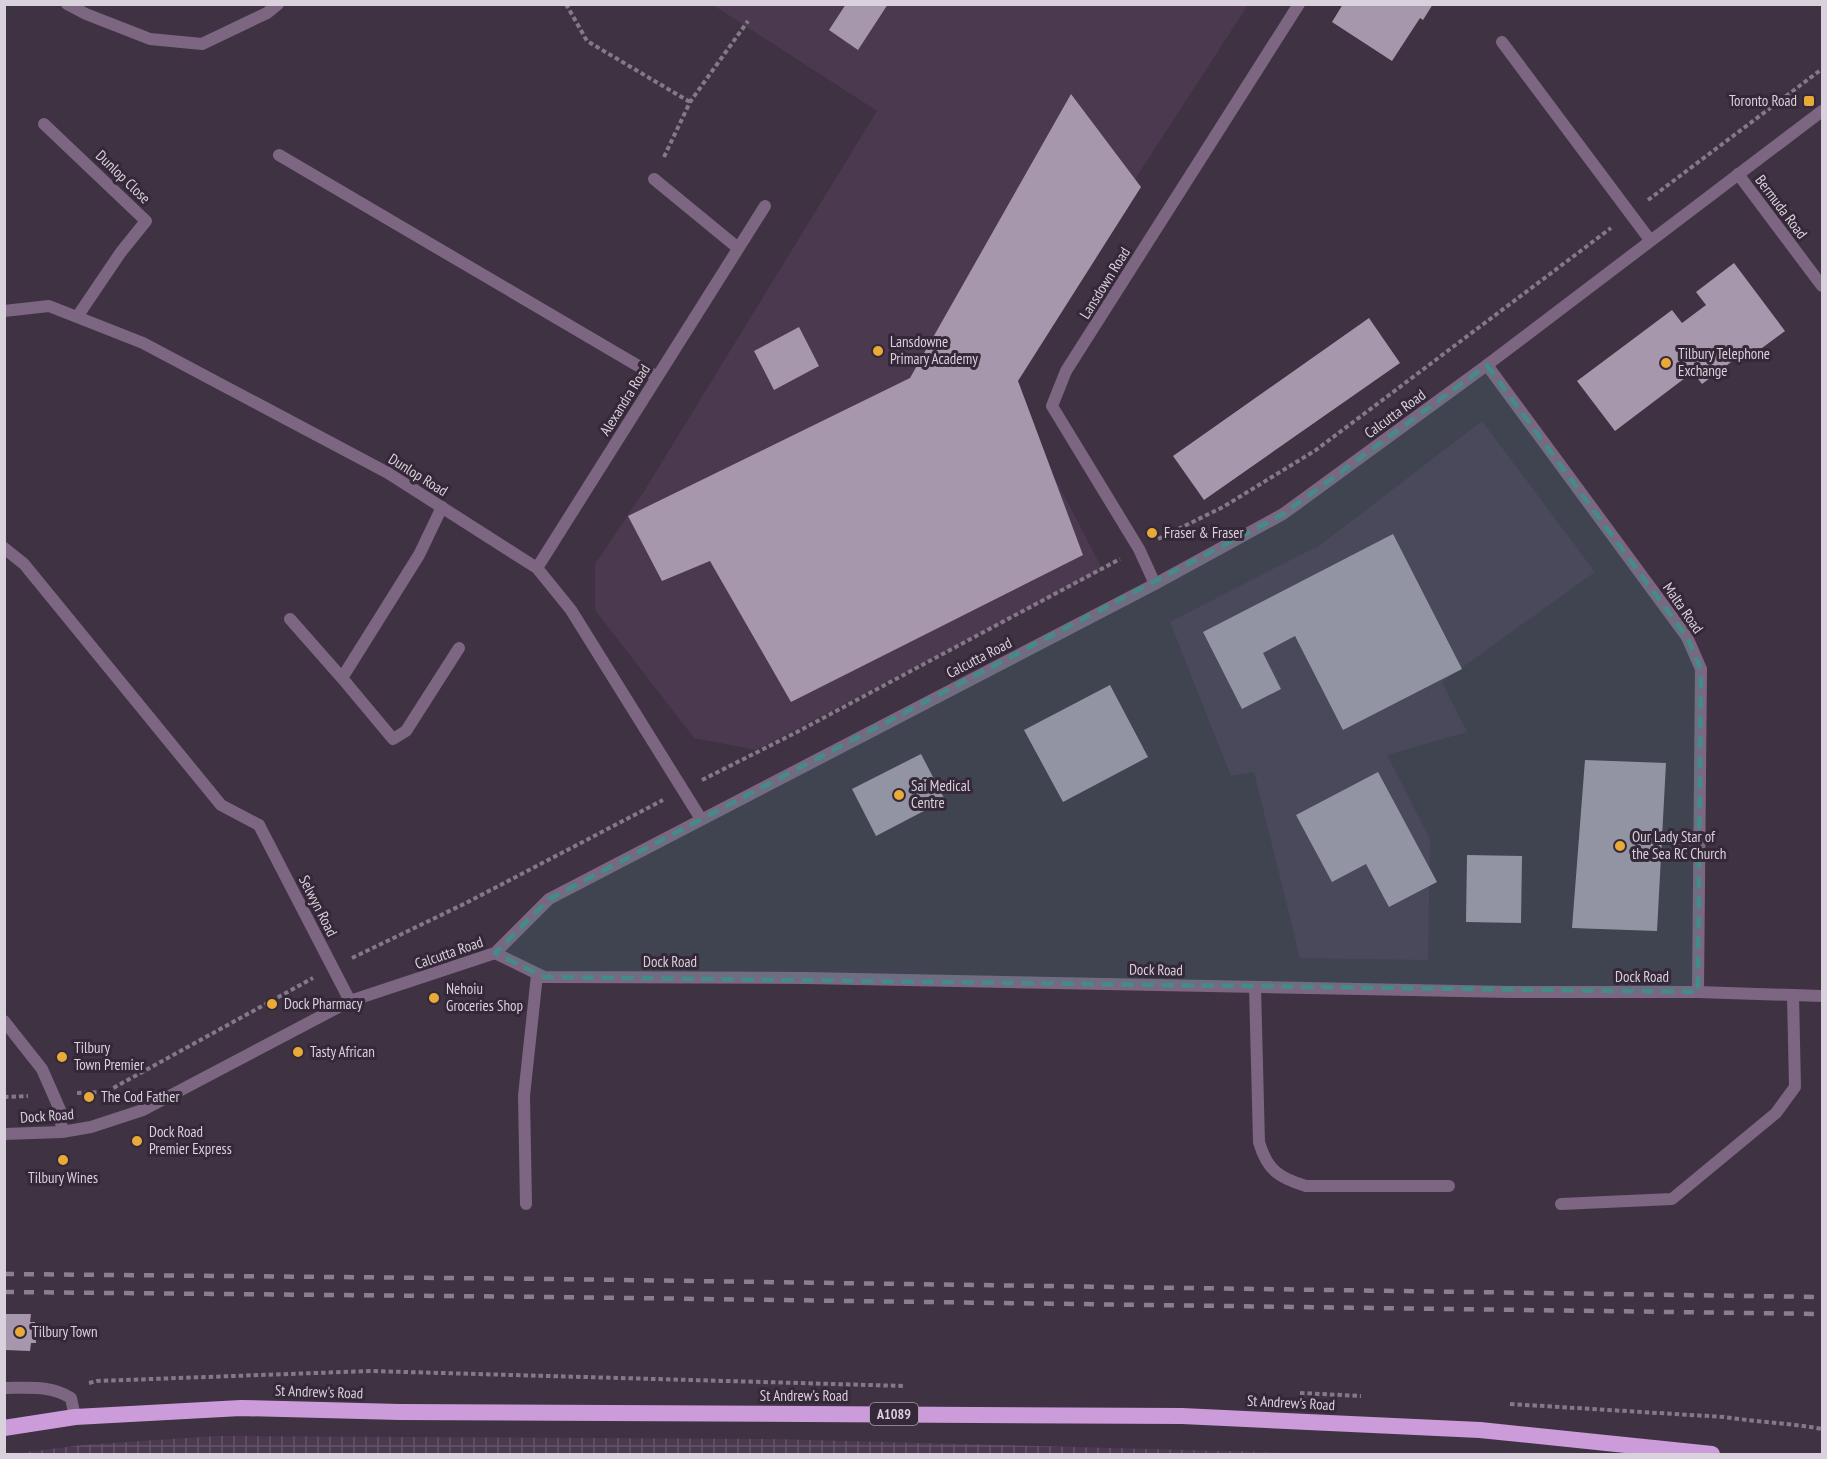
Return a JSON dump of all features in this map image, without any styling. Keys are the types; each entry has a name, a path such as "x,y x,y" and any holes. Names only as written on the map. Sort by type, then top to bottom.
{"highway":[{"name":"St Andrew's Road","path":"4,1428 75,1417 242,1408 400,1412 1182,1416 1480,1430 1712,1455"}],"street":[{"path":"67,4 86,14 150,39 202,44 267,13 278,4"},
{"name":"Lansdown Road","path":"1155,584 1138,549 1052,406 1066,371 1299,4"},
{"path":"1502,42 1650,240"},
{"name":"Calcutta Road","path":"91,1127 143,1110 350,1001 495,953 549,899 1155,584 1284,514 1486,365 1822,111"},
{"name":"Dunlop Close","path":"44,124 146,221 121,252 77,317"},
{"path":"279,154 657,377"},
{"name":"Bermuda Road","path":"1738,174 1822,286"},
{"path":"654,179 738,248"},
{"name":"Alexandra Road","path":"537,568 765,206"},
{"name":"Dunlop Road","path":"4,310 49,306 143,343 388,473 537,568 571,610 701,819"},
{"name":"Malta Road","path":"1486,365 1688,637 1701,669 1698,992"},
{"path":"342,678 419,555 442,507"},
{"name":"Selwyn Road","path":"4,548 24,564 221,805 259,825 350,1001"},
{"path":"290,619 393,739 406,731 459,648"},
{"name":"Dock Road","path":"495,953 544,977 806,978 1511,992 1698,992 1822,996"},
{"path":"526,1204 524,1096 537,975"},
{"path":"1255,987 1259,1142 1263,1158 1273,1170 1285,1180 1306,1186 1449,1186"},
{"path":"1562,1204 1672,1199 1776,1113 1796,1087 1793,995"},
{"path":"4,1022 42,1069 60,1110 62,1132"},
{"name":"Dock Road","path":"4,1134 62,1132 91,1127"},
{"path":"4,1388 59,1391 71,1398 75,1417"}],"path":[{"path":"566,4 587,41 690,102"},
{"path":"654,179 690,102 748,21"},
{"path":"728,767 1138,549 1223,507 1316,450 1822,69"},
{"path":"350,959 466,903 653,805"},
{"path":"72,1094 106,1092 317,976"},
{"path":"4,1097 30,1096"}],"highlighted area":[{"path":"1487,365 1687,637 1701,669 1698,992 544,977 495,953 549,899 1283,514"}],"shaded area":[{"name":"Lansdowne Primary Academy","path":"713,5 1248,5 1004,381 1103,570 756,750 694,738 595,610 595,564 643,493 877,111"},
{"path":"1482,421 1595,572 1442,682 1467,732 1387,755 1430,839 1428,960 1300,958 1254,772 1231,776 1170,622 1315,549"},
{"path":"216,1436 771,1439 1333,1454 11,1454 83,1445"}],"building":[{"path":"846,4 888,4 858,50 829,30"},
{"path":"1343,4 1433,4 1423,20 1420,18 1392,61 1332,22"},
{"name":"Lansdowne Primary Academy","path":"1071,94 1141,187 1018,381 1083,555 791,702 710,561 662,581 628,516 910,378"},
{"name":"Tilbury Telephone Exchange","path":"1734,263 1785,331 1747,359 1743,353 1702,384 1693,372 1615,431 1577,381 1672,310 1682,323 1706,305 1696,292"},
{"path":"1369,318 1400,363 1204,500 1173,456"},
{"path":"799,327 819,366 774,390 754,351"},
{"path":"1393,534 1462,669 1343,730 1295,636 1263,653 1281,689 1242,709 1203,632"},
{"path":"1110,685 1148,757 1063,802 1024,730"},
{"name":"Sai Medical Centre","path":"921,754 945,800 876,836 852,789"},
{"name":"Our Lady Star of the Sea RC Church","path":"1585,760 1666,763 1657,931 1572,928"},
{"path":"1378,772 1437,882 1389,907 1366,864 1332,882 1296,815"},
{"path":"1467,855 1522,856 1521,923 1466,922"},
{"name":"Tilbury Town","path":"4,1314 31,1314 30,1322 35,1322 36,1343 31,1343 30,1351 4,1350"}],"railway":[{"path":"4,1274 553,1279 1822,1297"},
{"path":"4,1292 1822,1314"}],"place":[{"name":"Toronto Road","path":"1809,101"},
{"name":"Lansdowne Primary Academy","path":"878,351"},
{"name":"Tilbury Telephone Exchange","path":"1666,363"},
{"name":"Fraser & Fraser","path":"1152,533"},
{"name":"Sai Medical Centre","path":"899,795"},
{"name":"Our Lady Star of the Sea RC Church","path":"1620,846"},
{"name":"Nehoiu Groceries Shop","path":"434,998"},
{"name":"Dock Pharmacy","path":"272,1004"},
{"name":"Tasty African","path":"298,1052"},
{"name":"Tilbury Town Premier","path":"62,1057"},
{"name":"The Cod Father","path":"89,1097"},
{"name":"Dock Road Premier Express","path":"137,1141"},
{"name":"Tilbury Wines","path":"63,1160"},
{"name":"Tilbury Town","path":"20,1332"}]}
